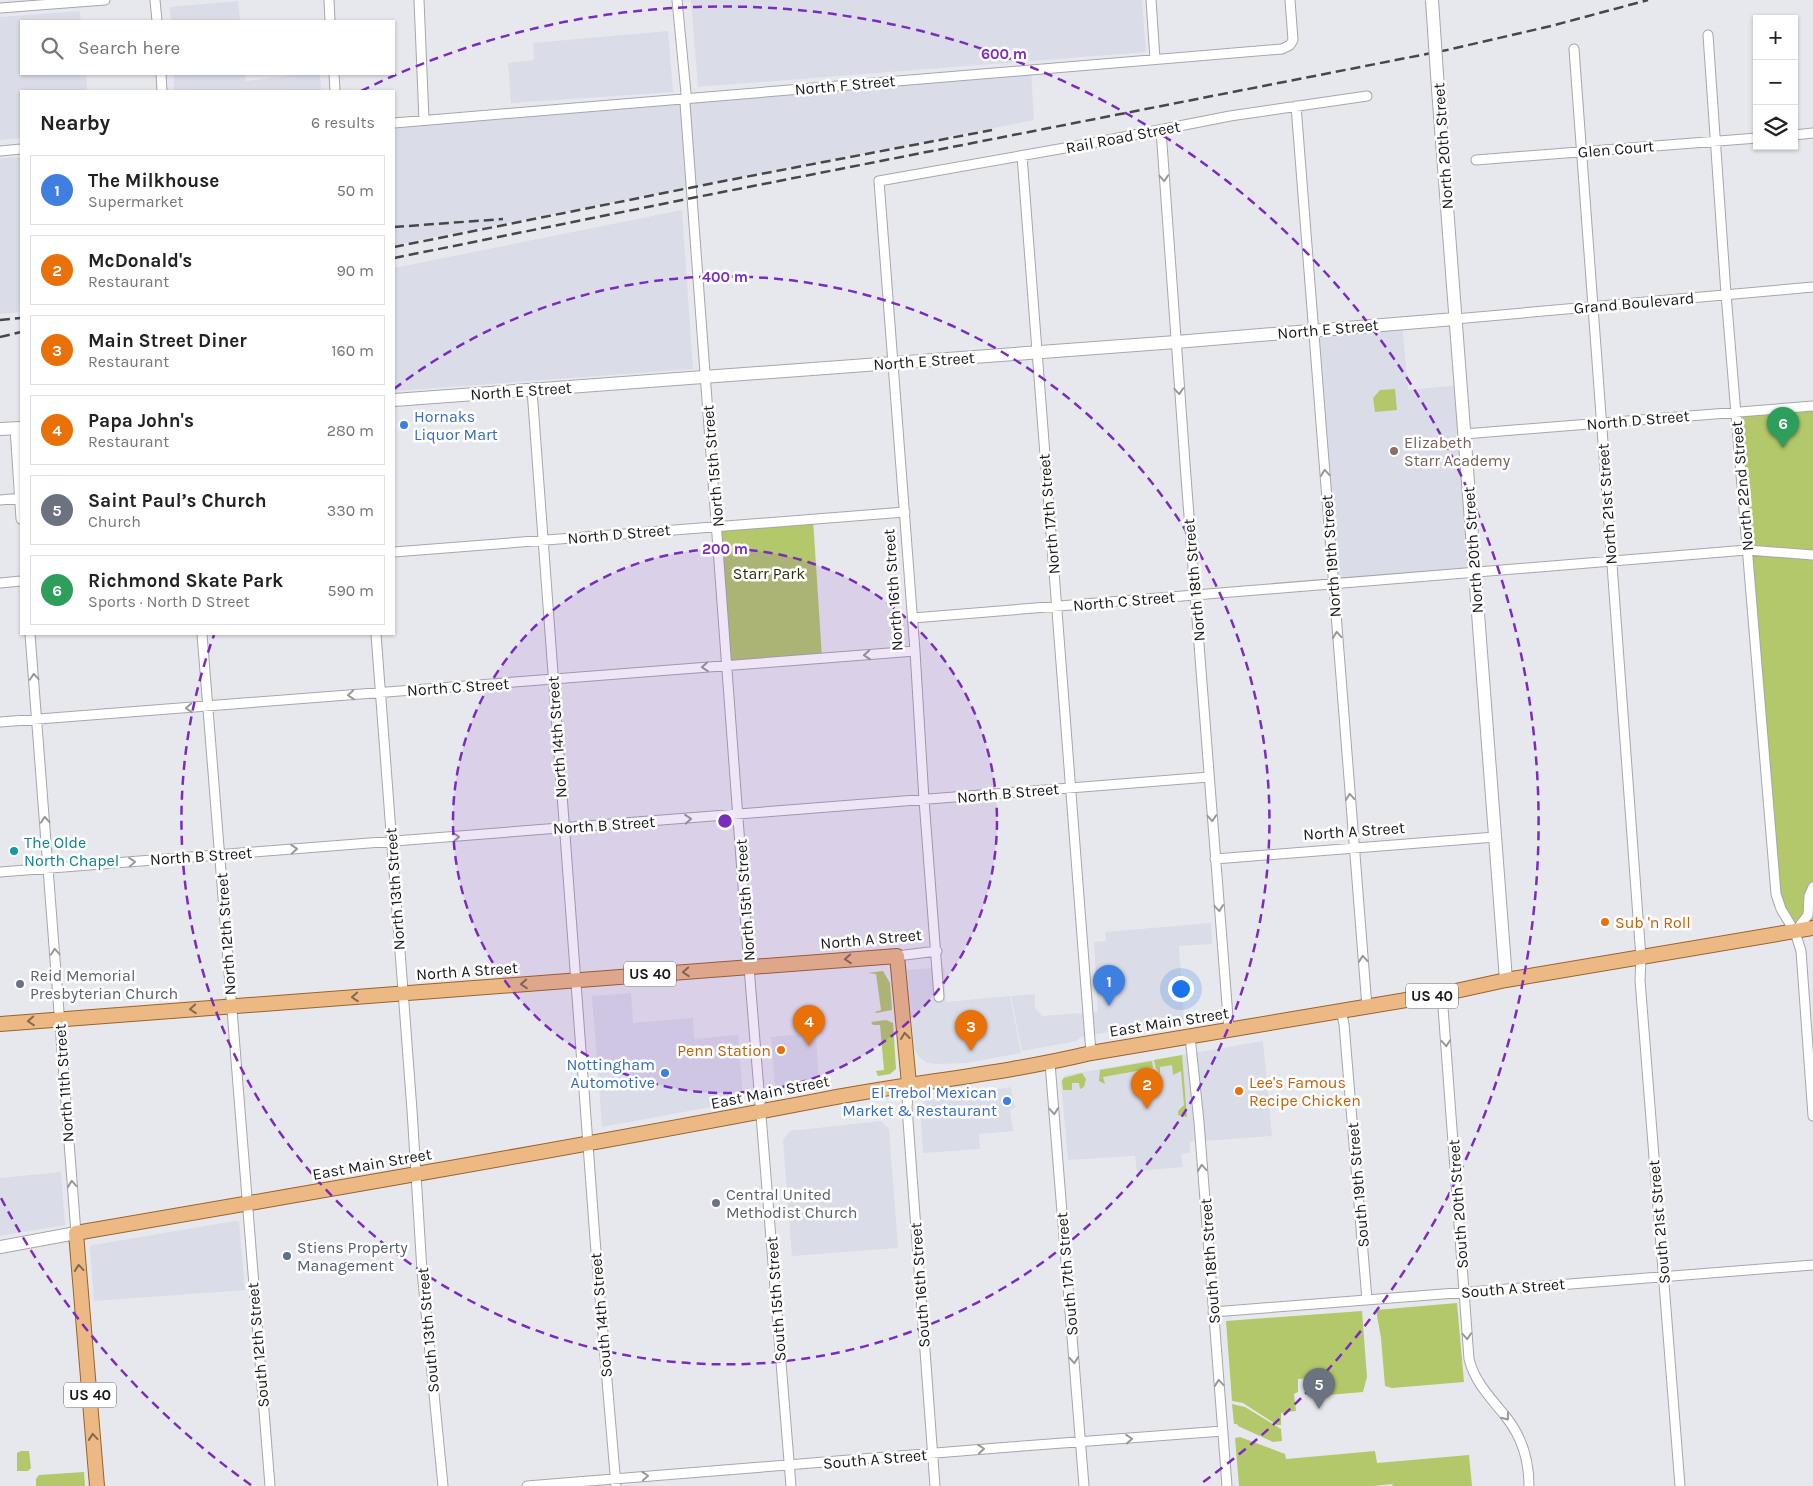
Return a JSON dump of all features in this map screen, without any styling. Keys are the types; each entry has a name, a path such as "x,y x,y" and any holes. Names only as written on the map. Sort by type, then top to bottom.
{"main road":[{"name":"East Main Street","path":"76,1233 246,1205 588,1144 909,1084 1050,1063 1091,1053 1367,1007 1442,994 1506,980 1813,928"},
{"name":"North A Street","path":"0,1024 897,956"},
{"path":"897,956 909,1084"},
{"name":"US 40","path":"76,1233 97,1486"}],"street":[{"path":"0,8 104,0"},
{"path":"155,0 157,20"},
{"path":"329,0 330,20"},
{"path":"419,0 424,120"},
{"name":"North 15th Street","path":"677,0 718,527 749,967 762,1112"},
{"path":"1151,0 1155,59"},
{"name":"North F Street","path":"395,123 1282,49 1290,45 1293,40 1290,0"},
{"name":"North 20th Street","path":"1432,0 1506,980"},
{"name":"North 22nd Street","path":"1708,35 1726,294 1776,894 1781,909 1795,932 1801,951 1813,1116"},
{"name":"North 21st Street","path":"1574,49 1641,958"},
{"path":"161,75 162,90"},
{"path":"334,75 335,90"},
{"name":"Rail Road Street","path":"879,181 1230,116 1367,96"},
{"name":"North 19th Street","path":"1296,106 1367,1007"},
{"name":"North 18th Street","path":"1161,130 1229,1030"},
{"path":"1798,135 1813,133"},
{"name":"Glen Court","path":"1476,160 1753,138"},
{"path":"0,150 20,149"},
{"name":"North 17th Street","path":"1022,156 1091,1053"},
{"name":"North 16th Street","path":"879,181 940,997"},
{"name":"Grand Boulevard","path":"1455,319 1813,287"},
{"name":"North E Street","path":"395,400 1036,353 1455,319"},
{"name":"North 14th Street","path":"532,390 588,1144"},
{"name":"North D Street","path":"1464,434 1813,406"},
{"path":"0,429 18,428 20,498 0,500"},
{"name":"North D Street","path":"395,552 905,512"},
{"name":"North C Street","path":"913,618 1747,550 1813,555"},
{"path":"0,583 20,581"},
{"name":"North 11th Street","path":"30,635 76,1233"},
{"name":"North 12th Street","path":"202,635 246,1205"},
{"name":"North 13th Street","path":"376,635 416,1174"},
{"name":"North C Street","path":"0,722 915,651"},
{"name":"North B Street","path":"0,872 1209,777"},
{"name":"North A Street","path":"1215,859 1495,837"},
{"path":"1795,932 1808,915 1809,896 1812,888"},
{"name":"North A Street","path":"897,956 937,951"},
{"name":"South 21st Street","path":"1641,958 1640,980 1680,1486"},
{"name":"South 20th Street","path":"1442,994 1468,1353 1476,1379 1484,1392 1516,1431 1525,1452 1529,1486"},
{"name":"South 19th Street","path":"1341,1011 1344,1024 1367,1300"},
{"name":"South 18th Street","path":"1190,1036 1227,1486"},
{"name":"South 17th Street","path":"1050,1063 1084,1486"},
{"name":"South 16th Street","path":"909,1084 907,1107 935,1486"},
{"name":"South 15th Street","path":"762,1112 791,1486"},
{"name":"South 14th Street","path":"588,1144 616,1482"},
{"name":"South 13th Street","path":"416,1174 422,1271 443,1486"},
{"name":"South 12th Street","path":"246,1205 270,1486"},
{"name":"East Main Street","path":"0,1246 76,1233"},
{"name":"South A Street","path":"1213,1312 1813,1265"},
{"name":"South A Street","path":"527,1486 616,1482 789,1465 1223,1431"}],"shaded area":[{"path":"691,0 1142,0 1146,52 698,87"},
{"path":"238,1 240,20 171,20 170,7"},
{"path":"80,11 81,20 20,20 20,75 86,75 87,90 20,90 20,138 0,140 0,17"},
{"path":"668,31 673,92 511,103 508,63 534,60 533,43"},
{"path":"1031,70 1034,120 395,245 395,124"},
{"path":"174,75 245,75 246,81 295,75 320,75 321,90 174,90"},
{"path":"20,157 20,312 0,314 0,158"},
{"path":"682,210 693,369 395,391 395,268"},
{"name":"Elizabeth Starr Academy","path":"1402,323 1408,390 1460,385 1475,572 1333,584 1313,330"},
{"path":"1211,923 1212,944 1179,946 1184,1019 1080,1037 1077,1041 1022,1051 1011,996 1035,994 1035,1008 1042,1016 1098,1012 1094,942 1106,941 1105,932"},
{"path":"944,967 946,1002 1010,996 1021,1053 966,1063 927,1063 919,1057 914,1048 907,970"},
{"path":"631,993 633,1023 693,1018 694,1039 738,1035 743,1101 602,1127 592,996"},
{"path":"816,1033 819,1088 776,1095 771,1037"},
{"path":"1263,1041 1272,1136 1190,1142 1190,1153 1181,1154 1183,1167 1137,1171 1135,1156 1068,1160 1061,1082 1062,1078 1066,1075"},
{"path":"1011,1087 1015,1108 1010,1109 1013,1131 979,1134 980,1149 923,1153 920,1106 927,1100"},
{"path":"881,1121 889,1129 898,1248 792,1256 783,1140 790,1131"},
{"path":"61,1172 65,1225 0,1236 0,1178"},
{"path":"239,1221 245,1290 94,1301 90,1247 93,1245"}],"green space":[{"path":"1395,389 1397,410 1375,412 1373,398 1380,390"},
{"path":"1813,406 1813,928 1795,932 1781,909 1736,412"},
{"name":"Starr Park","path":"813,519 822,658 727,665 717,527"},
{"path":"883,971 890,983 892,1010 876,1013 881,1010 876,974 868,973"},
{"path":"886,1020 893,1023 896,1069 890,1074 878,1076 876,1071 884,1070 880,1025 873,1025 871,1022"},
{"path":"1182,1055 1187,1117 1178,1115 1178,1111 1184,1105 1181,1071 1173,1075 1172,1065 1160,1067 1160,1074 1154,1060"},
{"path":"1152,1061 1153,1068 1103,1077 1105,1084 1099,1081 1100,1070"},
{"path":"1082,1073 1086,1079 1084,1087 1080,1089 1079,1083 1072,1083 1072,1090 1063,1090 1062,1081 1064,1078"},
{"path":"1457,1303 1464,1382 1392,1388 1385,1386 1381,1338 1376,1310"},
{"path":"1362,1311 1367,1377 1363,1392 1328,1395 1327,1377 1298,1379 1298,1392 1294,1394 1296,1411 1281,1413 1281,1425 1277,1425 1243,1403 1232,1401 1226,1321"},
{"path":"1232,1404 1245,1407 1281,1429 1282,1441 1273,1442 1234,1424"},
{"path":"1240,1437 1285,1454 1286,1459 1375,1451 1377,1463 1469,1455 1472,1486 1392,1486 1393,1484 1373,1486 1239,1486 1235,1438"},
{"path":"29,1451 31,1468 28,1471 17,1471 17,1453"},
{"path":"84,1472 85,1486 36,1486 36,1479 39,1475"}],"railway":[{"path":"395,258 1447,50 1551,26 1648,0"},
{"path":"395,247 992,130"},
{"path":"395,227 503,219"},
{"path":"0,320 20,318"},
{"path":"0,337 20,332"}],"place":[{"name":"Hornaks Liquor Mart","path":"404,425"},
{"name":"Richmond Skate Park","path":"1783,448"},
{"name":"Elizabeth Starr Academy","path":"1394,451"},
{"name":"The Olde North Chapel","path":"14,851"},
{"name":"Sub 'n Roll","path":"1605,922"},
{"name":"Reid Memorial Presbyterian Church","path":"20,984"},
{"name":"The Milkhouse","path":"1109,1006"},
{"name":"Papa John's","path":"809,1046"},
{"name":"Penn Station","path":"781,1050"},
{"name":"Main Street Diner","path":"971,1051"},
{"name":"Nottingham Automotive","path":"665,1073"},
{"name":"Lee's Famous Recipe Chicken","path":"1239,1091"},
{"name":"El Trebol Mexican Market & Restaurant","path":"1007,1101"},
{"name":"McDonald's","path":"1147,1109"},
{"name":"Central United Methodist Church","path":"716,1203"},
{"name":"Stiens Property Management","path":"287,1256"},
{"name":"Saint Paul’s Church","path":"1319,1409"}]}
